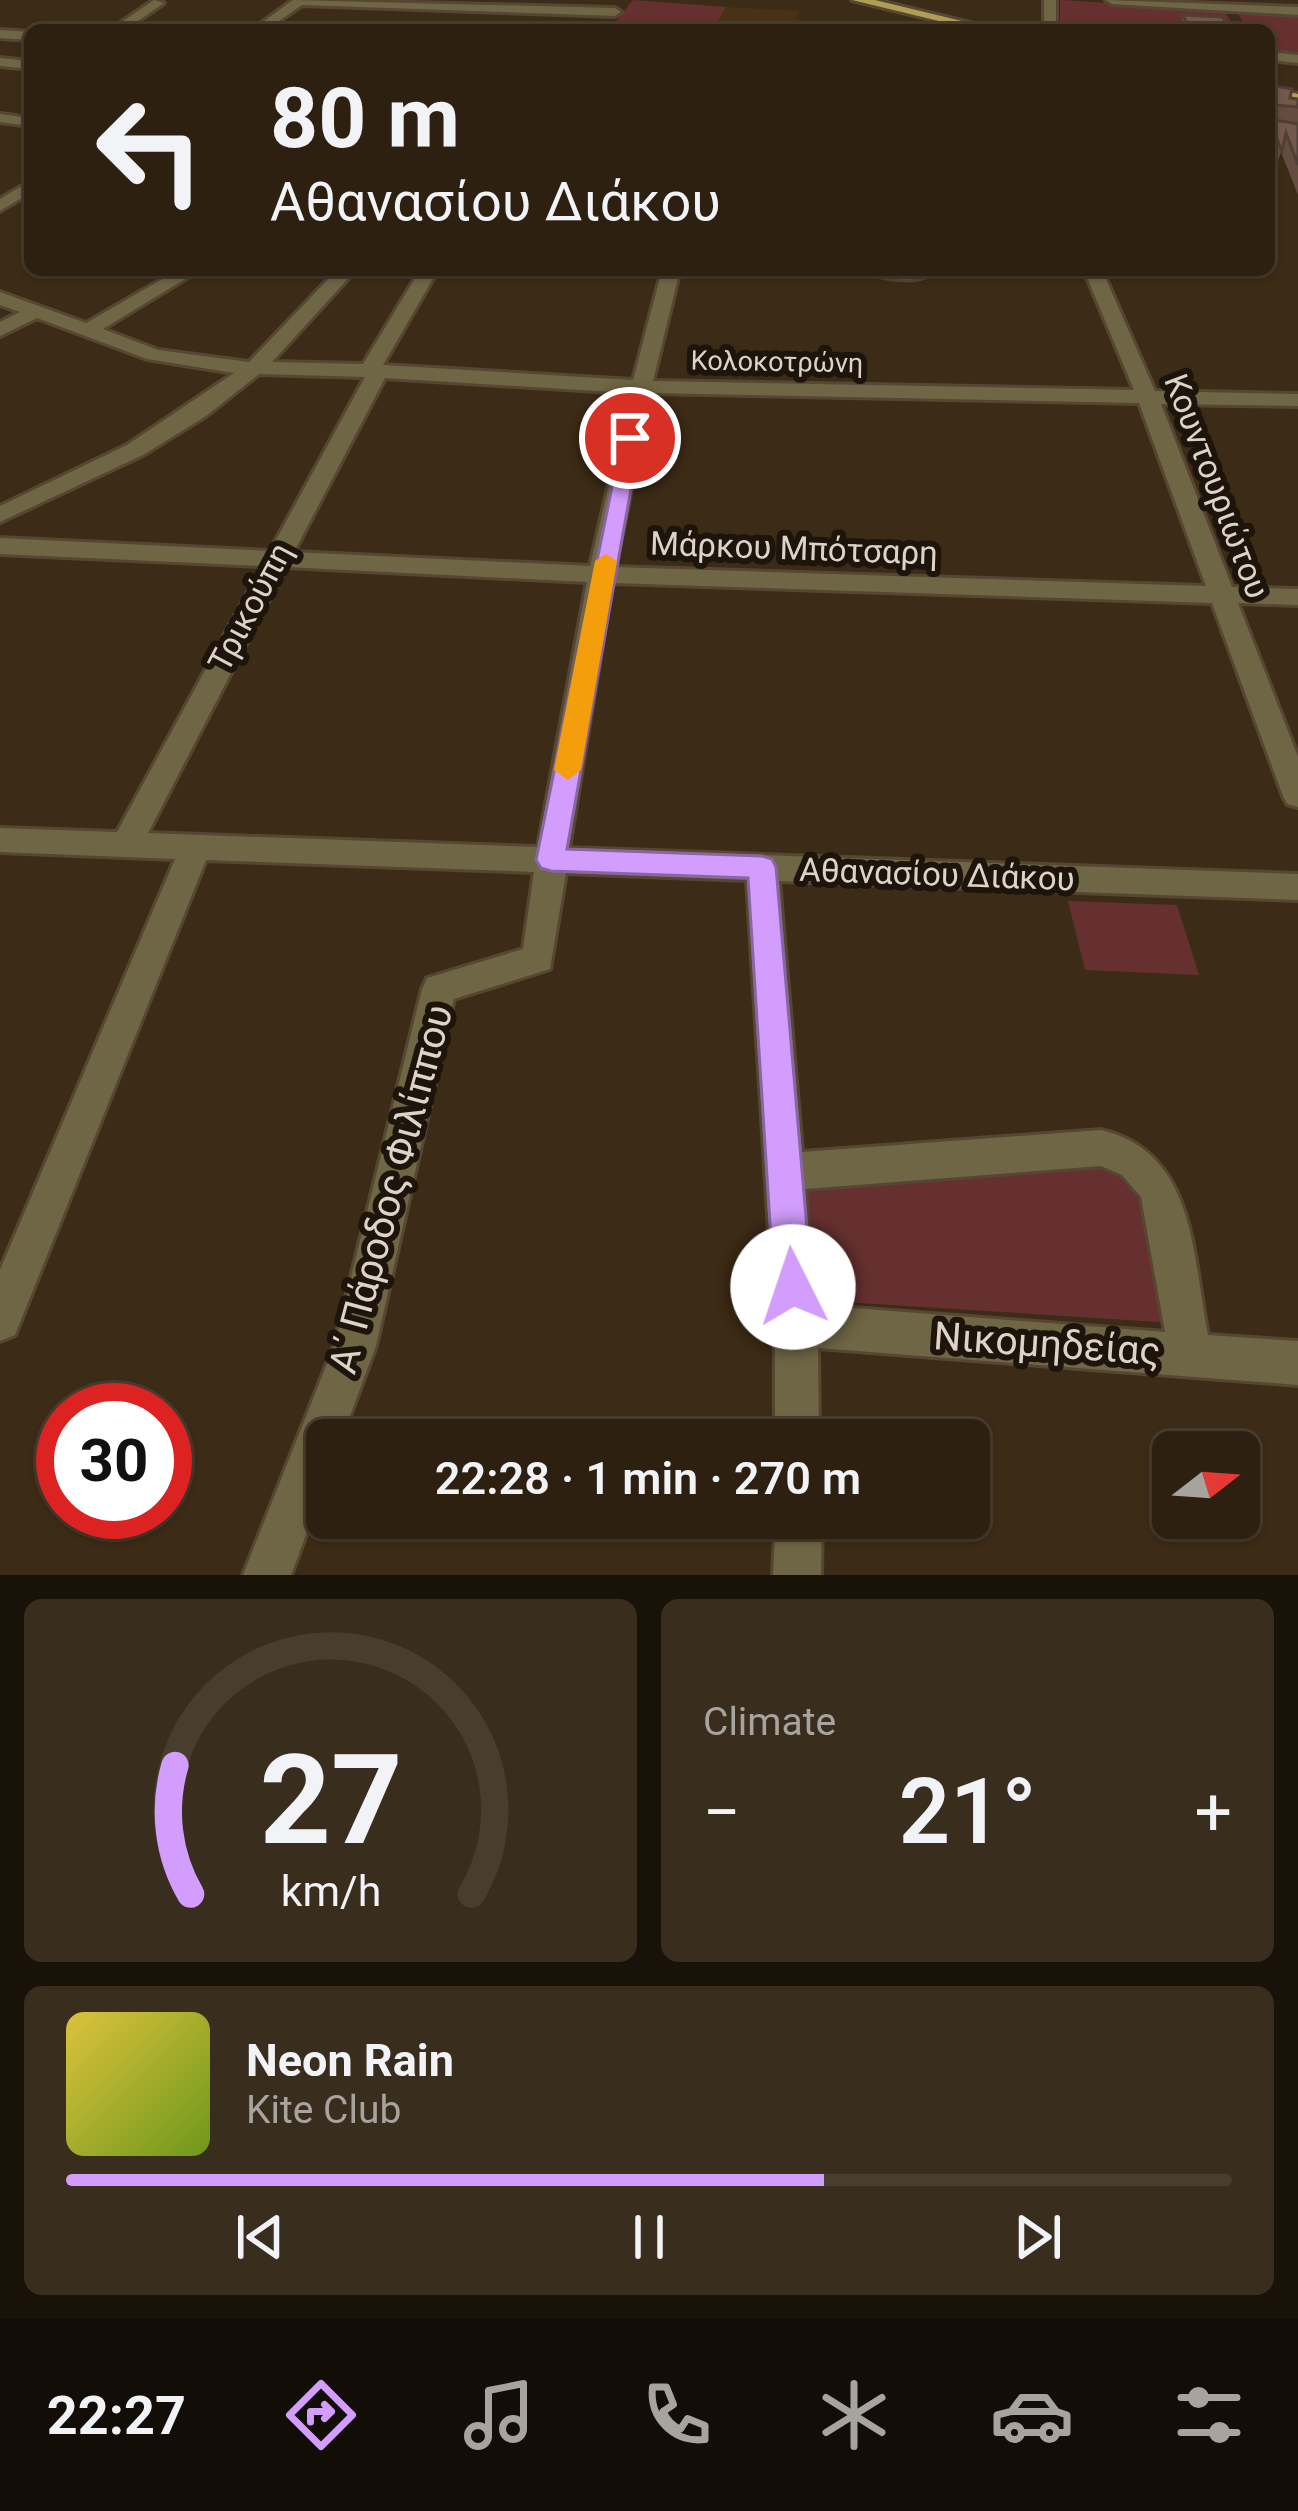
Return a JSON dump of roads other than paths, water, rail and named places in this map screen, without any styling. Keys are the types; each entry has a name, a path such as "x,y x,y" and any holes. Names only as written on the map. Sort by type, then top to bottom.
{"main road":[{"path":"858,0 915,24"}],"street":[{"path":"125,24 158,3 150,0"},
{"path":"1112,0 1298,11"},
{"path":"267,24 300,1 404,8 452,2 618,6"},
{"path":"430,23 452,2"},
{"path":"88,330 181,276"},
{"path":"0,515 156,441 256,367 341,276"},
{"name":"Τρικούπη","path":"126,845 426,276"},
{"name":"Α΄ Πάροδος Φιλίππου","path":"267,1575 355,1346 391,1179 440,989 538,959 551,860 640,387 669,276"},
{"name":"Κουντουριώτου","path":"1096,276 1147,396 1298,796"},
{"name":"Κολοκοτρώνη","path":"0,298 186,362 640,387 1298,400"},
{"path":"0,329 38,311"},
{"name":"Μάρκου Μπότσαρη","path":"0,546 604,575 1298,597"},
{"name":"Αθανασίου Διάκου","path":"0,840 1298,887"},
{"path":"0,1320 13,1256 196,848"},
{"path":"762,867 796,1325 797,1419"},
{"path":"784,1172 1101,1148 1125,1153 1147,1171 1159,1191 1191,1355"},
{"name":"Νικομηδείας","path":"796,1325 1298,1363"},
{"path":"797,1575 798,1539"}]}
